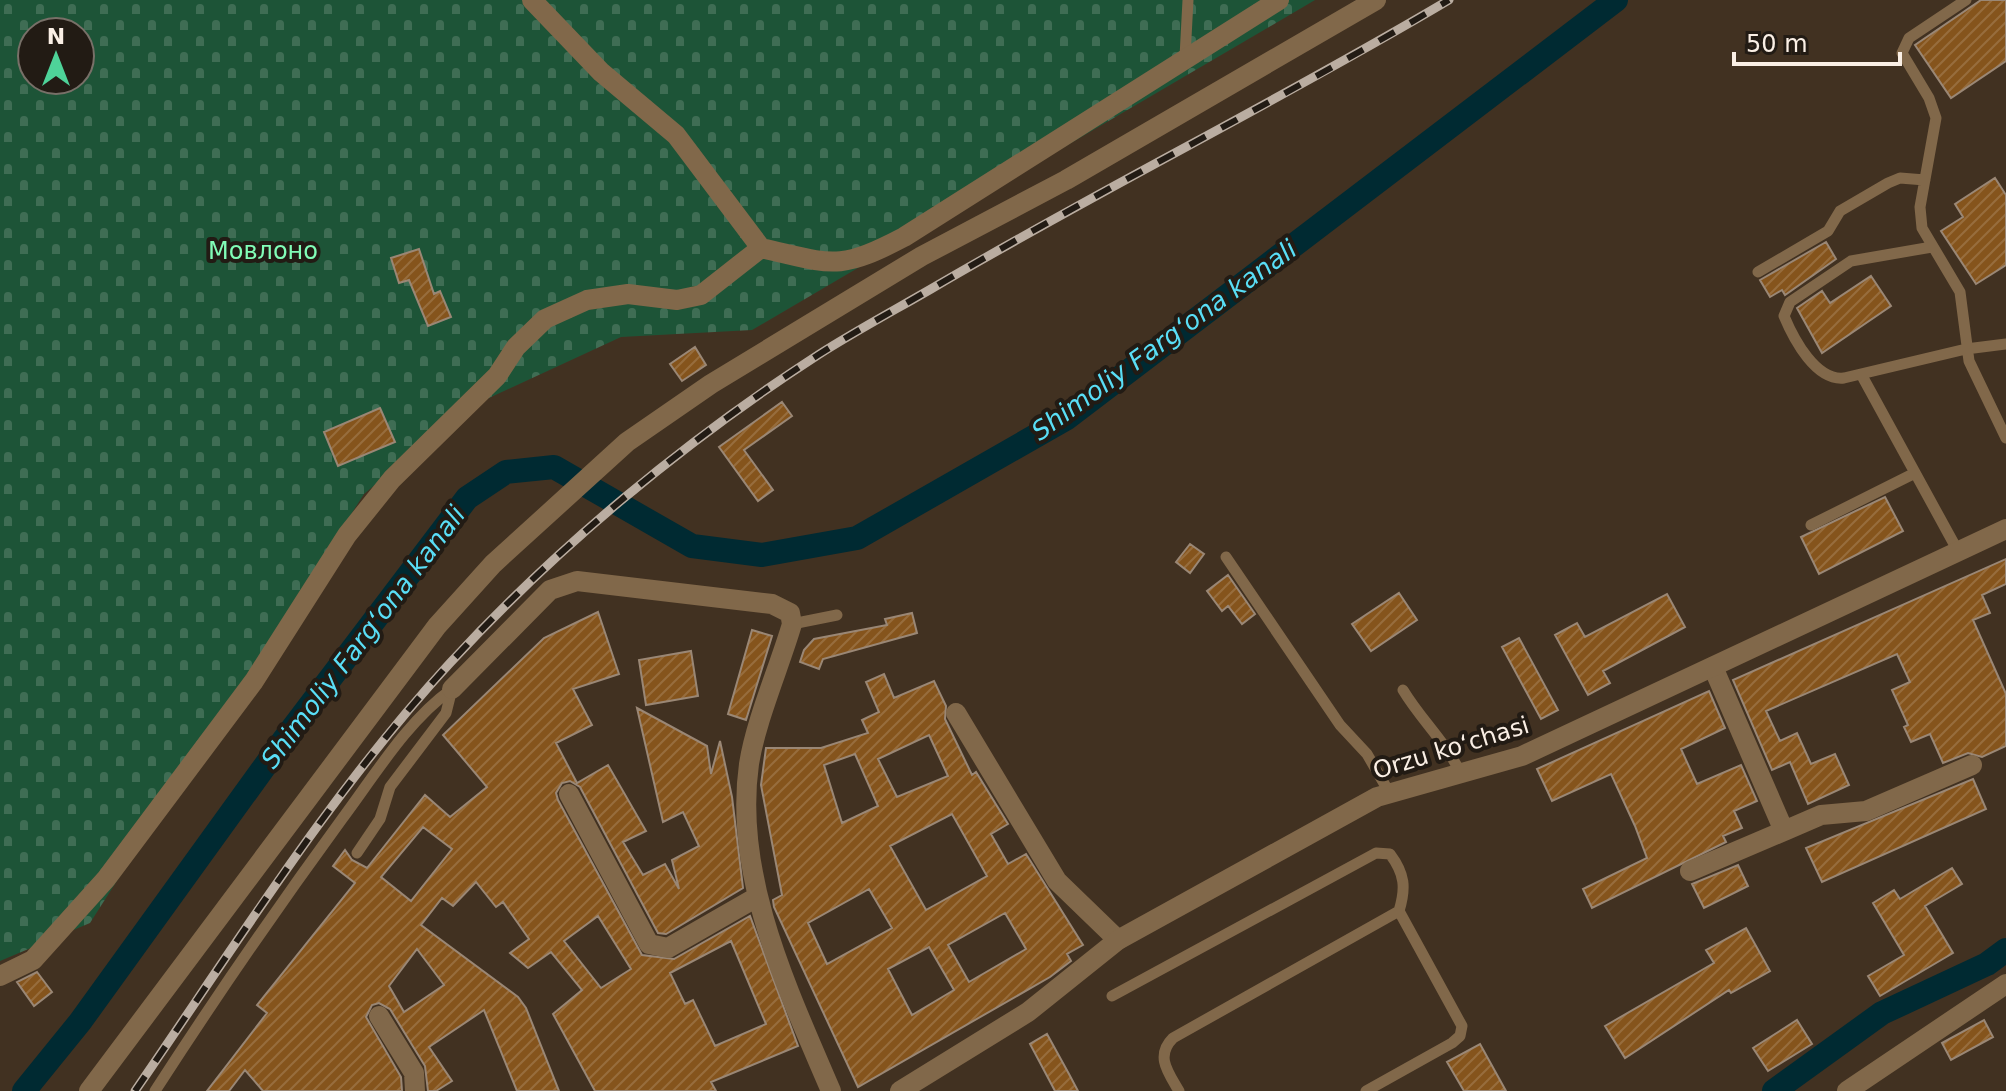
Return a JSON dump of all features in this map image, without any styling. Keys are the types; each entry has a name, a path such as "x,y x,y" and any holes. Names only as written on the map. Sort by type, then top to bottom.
{"street":[{"path":"532,0 601,72 676,135 761,248 830,263 866,257 904,237 1279,0"},
{"path":"89,1091 437,626 493,564 627,442 711,384 922,256 1066,180 1376,0"},
{"path":"0,976 33,960 106,879 254,681 347,535 392,479 497,376 516,347 545,319 587,300 614,296 689,300 701,295 761,248"},
{"name":"Orzu koʻchasi","path":"900,1091 1028,1012 1118,940 1389,792 1522,756 2006,529"},
{"path":"452,689 550,590 577,581 772,604 790,613 792,624 749,763 746,826 757,897 831,1091"},
{"path":"1713,667 1784,831"},
{"path":"956,713 1057,881 1118,940"},
{"path":"1690,871 1821,815 1866,811 1972,765"},
{"path":"569,794 649,944 668,948 757,897"},
{"path":"1847,1091 2006,984"},
{"path":"379,1016 414,1073 415,1091"}],"lane":[{"path":"1185,57 1188,0"},
{"path":"1966,0 1902,45 1905,62 1929,98 1936,118 1920,218 1932,247 1960,292 1966,349 2006,438"},
{"path":"1758,272 1828,231 1840,211 1888,183 1900,178 1925,180"},
{"path":"1932,247 1851,261 1790,302 1785,309 1788,324 1824,376 1833,379 1966,349 2006,344"},
{"path":"1861,374 1959,553"},
{"path":"1811,525 1915,473"},
{"path":"1226,557 1340,725 1367,754 1389,792"},
{"path":"792,624 837,615"},
{"path":"357,853 380,819 390,787 446,713 452,689"},
{"path":"155,1091 240,959 367,786 430,705 452,689"},
{"path":"1403,690 1419,717 1445,744 1461,774"},
{"path":"1112,996 1376,853 1390,854 1402,875 1404,894 1399,911 1173,1038 1165,1046 1163,1056 1179,1091"},
{"path":"1366,1091 1452,1043 1460,1036 1462,1026 1399,911"}],"green space":[{"name":"Мовлоно","path":"0,0 1315,0 752,330 621,337 465,409 364,494 90,923 0,961"}],"building":[{"path":"1981,0 2006,0 2006,61 1951,98 1915,45"},
{"path":"1995,178 2006,195 2006,265 1976,284 1941,231 1963,217 1955,204"},
{"path":"1826,242 1836,259 1785,295 1782,290 1770,297 1760,280"},
{"path":"419,249 434,294 440,291 451,317 428,326 409,280 399,283 391,258"},
{"path":"1871,276 1891,306 1822,353 1797,308 1822,291 1830,303"},
{"path":"695,347 706,365 682,381 670,364"},
{"path":"782,402 792,416 744,450 773,490 758,501 719,447"},
{"path":"380,408 395,442 338,466 324,432"},
{"path":"1885,497 1903,531 1819,574 1801,537"},
{"path":"1190,544 1204,554 1190,573 1176,562"},
{"path":"2006,559 2006,584 1982,595 1990,613 1973,620 2006,694 2006,746 1982,757 1968,753 1943,763 1930,734 1911,742 1904,727 1908,725 1892,690 1910,682 1897,654 1766,711 1780,741 1797,733 1811,764 1835,754 1849,785 1808,804 1790,762 1772,770 1733,680"},
{"path":"1228,575 1255,614 1242,624 1228,606 1222,611 1207,591"},
{"path":"1399,593 1417,620 1371,651 1352,624"},
{"path":"1667,594 1685,627 1603,671 1610,683 1588,695 1555,635 1577,623 1585,637"},
{"path":"598,612 619,674 573,689 592,725 556,743 577,783 608,765 646,831 623,842 643,875 665,864 679,889 672,860 699,846 683,812 663,822 637,708 707,746 711,774 720,741 732,797 743,888 666,934 658,933 580,787 570,781 562,783 556,793 642,955 674,959 750,916 798,1046 711,1082 716,1091 595,1091 553,1014 582,990 551,952 528,968 510,953 529,939 503,902 496,907 476,882 453,906 442,898 421,925 518,997 526,1008 559,1091 517,1091 484,1010 429,1047 452,1081 436,1091 428,1091 425,1066 390,1009 379,1003 372,1005 366,1017 401,1077 402,1091 263,1091 245,1070 229,1091 207,1091 267,1013 257,1005 355,883 333,866 345,850 352,860 367,868 425,795 450,817 487,787 443,735 544,638","holes":["423,827 452,849 411,901 381,877","598,916 631,969 601,988 564,941","731,941 766,1024 715,1046 693,1000 685,1004 670,973","417,949 444,985 404,1012 389,986"]},
{"path":"912,613 917,633 823,659 819,669 800,662 804,650 814,639 887,625 885,619"},
{"path":"752,630 772,636 746,720 728,714"},
{"path":"1519,638 1558,710 1541,719 1502,647"},
{"path":"691,651 698,696 646,705 639,660"},
{"path":"884,674 894,698 934,681 946,706 945,719 972,775 976,772 1008,824 991,834 1008,864 1026,854 1083,945 1067,954 1071,961 1050,977 858,1087 774,907 773,900 782,895 761,785 766,748 821,748 868,733 862,720 879,712 866,682","holes":["929,735 948,776 897,797 878,759","855,754 878,806 842,823 824,765","952,814 987,876 926,910 890,846","869,889 892,928 827,964 808,923","1005,913 1026,949 969,982 948,945","929,947 954,990 912,1015 888,969"]},
{"path":"1709,691 1725,728 1681,749 1697,784 1741,765 1757,801 1734,811 1742,828 1723,836 1726,842 1592,908 1583,889 1647,858 1635,826 1611,774 1552,801 1537,769"},
{"path":"1973,779 1986,809 1822,882 1806,848"},
{"path":"1738,865 1748,886 1704,908 1692,884"},
{"path":"1952,868 1962,884 1925,906 1953,953 1880,996 1868,976 1904,955 1873,903 1894,890 1900,899"},
{"path":"1746,928 1770,971 1731,993 1729,990 1625,1058 1605,1026 1714,963 1706,950"},
{"path":"37,972 52,992 34,1006 17,982"},
{"path":"1797,1020 1812,1044 1768,1071 1753,1048"},
{"path":"1984,1020 1993,1037 1951,1060 1942,1043"},
{"path":"1047,1034 1078,1091 1055,1091 1030,1044"},
{"path":"1480,1044 1506,1091 1464,1091 1447,1062"}],"waterway":[{"name":"Shimoliy Fargʻona kanali","path":"24,1091 80,1022 283,741 467,498 506,472 554,467 692,546 762,555 857,538 1067,418 1616,0"},
{"path":"1774,1091 1882,1013 1987,964 2006,950"}],"railway":[{"path":"135,1091 285,871 406,713 491,620 624,498 719,423 846,338 1449,0"}]}
